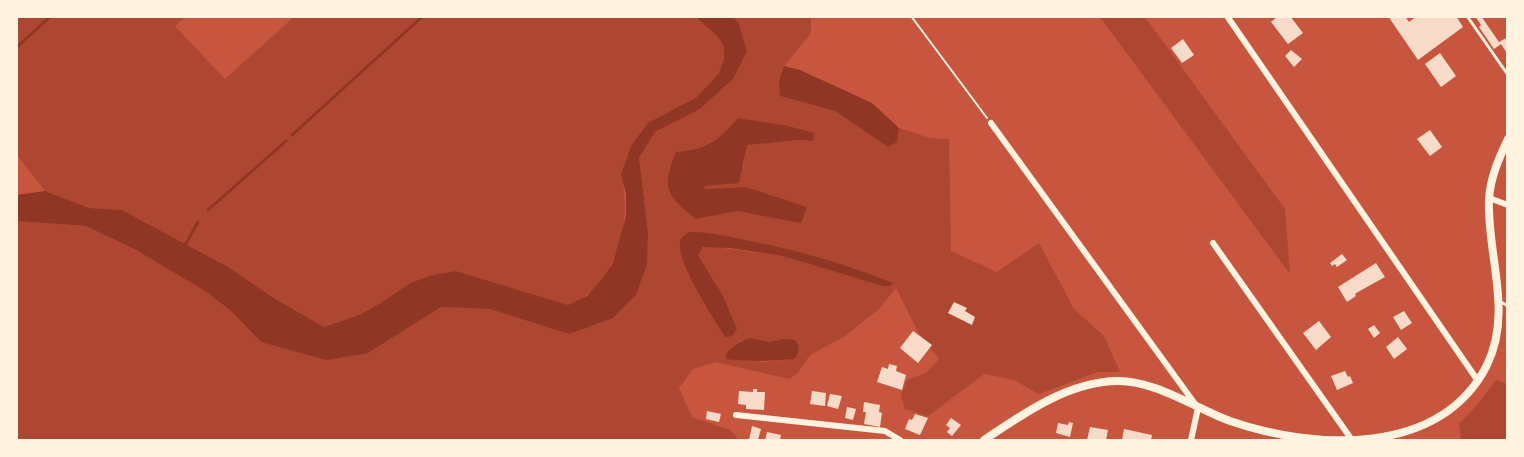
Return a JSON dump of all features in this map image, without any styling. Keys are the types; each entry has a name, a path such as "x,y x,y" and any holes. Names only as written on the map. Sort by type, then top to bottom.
{"street":[{"path":"1227,16 1478,381"},
{"path":"991,123 1198,408 1191,441"},
{"path":"984,441 1050,400 1098,383 1116,381 1135,382 1231,421 1300,439 1374,439 1421,427 1444,414 1465,397 1478,381 1495,347 1503,303 1490,228 1489,198 1496,167 1508,139"},
{"path":"1489,198 1508,205"},
{"path":"1213,243 1352,440"},
{"path":"736,415 885,432 900,441"}],"lane":[{"path":"1467,16 1508,75"}],"path":[{"path":"911,16 991,123"}],"shaded area":[{"path":"295,16 696,17 717,36 724,46 724,59 719,73 697,97 649,123 621,175 625,207 624,223 616,254 600,282 586,296 568,305 456,271 432,275 410,283 359,315 324,327 272,297 230,268 122,210 89,208 45,191 17,155 16,17 185,17 175,26 225,79"},
{"path":"696,17 733,17 738,22 747,51 733,79 700,109 655,132 639,158 648,232 647,265 636,295 613,318 569,334 490,309 441,307 368,353 326,360 261,342 231,311 205,291 136,250 86,226 17,221 17,195 45,191 89,208 122,210 230,268 272,297 324,327 359,315 410,283 432,275 456,271 568,305 587,296 613,263 626,216 626,194 621,175 631,146 648,123 697,97 719,73 724,59 724,46 717,36"},
{"path":"733,17 811,17 811,33 784,66 780,96 835,111 888,147 897,142 899,128 930,138 949,139 951,251 997,272 1039,243 1074,309 1104,336 1120,372 1098,372 1039,394 1014,380 984,374 928,416 905,409 901,395 907,380 926,373 939,359 918,332 896,288 879,309 845,336 810,355 797,374 789,379 716,362 693,369 679,388 692,417 730,430 737,437 736,440 17,440 16,221 86,226 136,250 205,291 231,311 261,342 368,353 441,307 490,309 570,334 636,295 647,265 648,232 639,158 655,132 700,109 733,79 738,22","holes":["738,118 784,125 812,141 746,145 743,168 704,186 704,189 746,187 807,207 801,222 737,211 696,219 676,153 712,143","689,232 734,237 783,256 707,246 699,250 698,255 723,296 737,329 726,338 691,279 680,241","750,338 770,342 782,339 794,359 764,362 737,360 729,349"]},
{"path":"1100,17 1145,17 1285,209 1290,274"},
{"path":"784,66 800,70 872,103 899,128 897,142 888,147 835,111 780,96 779,81"},
{"path":"738,118 784,125 814,133 813,141 747,145 739,183 705,186 704,189 746,187 807,207 801,223 737,211 696,219 673,197 668,183 671,164 676,152 705,146 724,133"},
{"path":"689,232 722,235 807,254 893,283 890,286 883,286 783,256 730,248 703,247 698,255 723,296 737,329 733,335 726,338 697,291 684,263 680,242 682,237"},
{"path":"750,338 770,342 782,339 795,340 798,352 794,359 744,361 726,359 731,349"},
{"path":"1496,380 1507,384 1507,440 1461,440 1459,424"}],"building":[{"path":"1278,16 1290,16 1303,33 1288,44 1271,22"},
{"path":"1388,16 1405,16 1409,22 1417,16 1456,16 1463,27 1418,60"},
{"path":"1475,16 1481,16 1499,42 1508,37 1508,55 1501,44 1494,49 1479,27 1481,25"},
{"path":"1183,39 1194,55 1182,63 1171,48"},
{"path":"1291,50 1302,59 1294,67 1285,56"},
{"path":"1440,53 1456,76 1441,87 1425,64"},
{"path":"1430,130 1442,147 1430,156 1417,139"},
{"path":"1342,254 1347,260 1337,267 1335,264 1332,266 1330,263"},
{"path":"1376,263 1385,277 1358,292 1347,302 1338,287"},
{"path":"954,302 967,308 965,311 975,317 972,325 948,313"},
{"path":"1404,311 1412,323 1401,330 1393,317"},
{"path":"1319,321 1331,337 1316,350 1303,333"},
{"path":"1374,325 1380,333 1374,338 1368,329"},
{"path":"913,331 932,345 918,363 900,348"},
{"path":"1398,337 1407,349 1394,359 1386,347"},
{"path":"889,364 897,366 896,371 906,375 902,390 877,382 882,367 888,369"},
{"path":"1345,371 1353,383 1337,390 1331,376"},
{"path":"753,389 757,389 757,392 765,392 764,410 746,409 746,405 738,404 739,391 753,392"},
{"path":"812,391 826,393 825,406 810,404"},
{"path":"830,394 842,396 838,409 827,406"},
{"path":"864,402 880,405 879,412 882,413 880,427 864,424 866,412 863,412"},
{"path":"847,407 856,409 853,420 845,418"},
{"path":"707,411 721,414 719,422 706,419"},
{"path":"915,414 928,418 920,435 905,429 909,419 912,420"},
{"path":"951,418 961,425 952,436 947,432 950,428 946,425"},
{"path":"1069,422 1073,423 1070,437 1056,433 1058,423 1068,425"},
{"path":"752,426 761,429 758,440 749,440"},
{"path":"1090,427 1108,430 1106,440 1087,440"},
{"path":"1124,429 1152,435 1151,440 1122,440"},
{"path":"767,432 781,435 780,440 765,440"}],"waterway":[{"path":"16,48 51,16"},
{"path":"292,135 423,16"},
{"path":"208,210 286,141"},
{"path":"184,247 198,222"}]}
